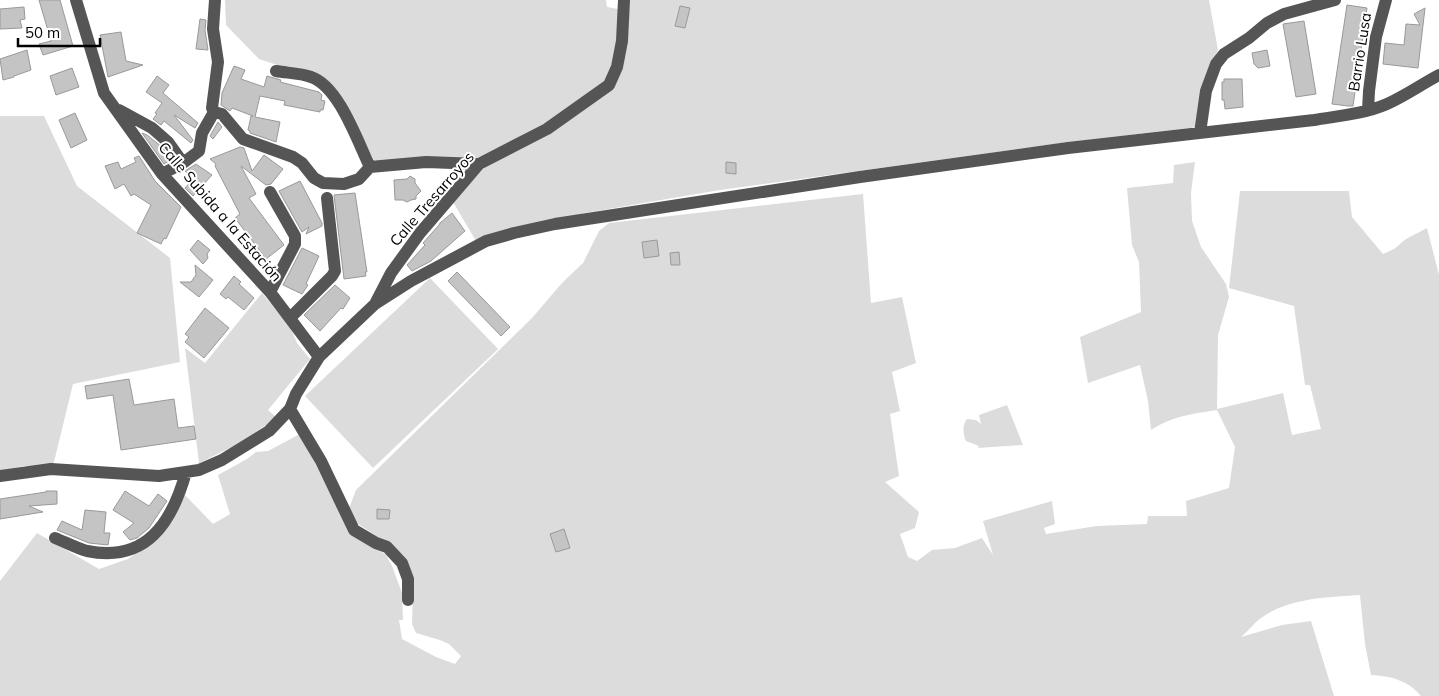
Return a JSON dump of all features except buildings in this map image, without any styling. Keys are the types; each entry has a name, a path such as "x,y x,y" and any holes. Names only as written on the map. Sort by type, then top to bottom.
{"street":[{"name":"Calle Subida a la Estación","path":"76,0 104,93 162,174 270,292 318,357"},
{"path":"162,174 183,163 199,151 202,133 214,112 212,108 218,62 213,29 215,0"},
{"name":"Calle Tresarroyos","path":"376,304 391,273 408,249 479,164 547,129 609,85 617,67 622,41 624,0"},
{"path":"1200,132 1206,91 1216,64 1224,54 1249,38 1267,23 1284,14 1335,0"},
{"name":"Barrio Lusa","path":"1368,110 1376,37 1386,0"},
{"path":"276,71 312,77 328,87 340,105 370,167"},
{"path":"0,476 51,469 159,476 200,470 222,460 269,431 290,409 296,394 318,357 376,304 411,281 486,241 514,232 860,177 1068,148 1314,120 1368,110 1387,104 1439,75"},
{"path":"116,109 152,128 168,142 183,163"},
{"path":"214,112 222,114 244,139 293,157 302,163 314,178 323,183 344,184 359,179 370,167 426,162 479,164"},
{"path":"270,192 295,236 295,244 270,292"},
{"path":"290,318 335,271 327,198"},
{"path":"290,409 322,461 354,530 387,547 402,564 408,579 408,600"},
{"path":"55,538 86,550 109,553 126,550 148,542 164,524 180,496 186,472"}],"shaded area":[{"path":"225,0 606,0 607,7 618,9 616,56 607,81 546,127 481,157 456,160 381,162 374,160 352,118 329,82 259,59 226,25"},
{"path":"627,0 1209,0 1218,50 1212,63 1198,127 1068,142 720,190 585,213 476,241 453,202 485,167 608,91"},
{"path":"0,116 44,116 77,186 170,258 180,362 73,384 53,466 24,466 0,471"},
{"path":"1195,162 1191,193 1192,221 1201,247 1226,284 1229,297 1218,335 1217,409 1283,393 1292,435 1321,429 1310,385 1305,385 1294,306 1229,288 1240,191 1349,191 1352,217 1383,254 1427,228 1439,275 1439,696 1421,696 1410,686 1398,680 1385,676 1371,675 1365,644 1360,595 1309,600 1283,606 1261,618 1241,637 1282,625 1311,621 1334,696 0,696 0,581 37,533 99,569 128,559 160,535 185,495 213,524 230,514 218,475 256,452 268,451 300,434 334,500 374,547 386,555 392,566 402,593 403,620 399,620 402,639 436,657 455,664 461,656 449,644 416,633 412,624 413,587 395,548 355,522 349,508 356,490 532,318 562,283 583,263 599,231 609,223 863,194 871,303 902,297 916,363 892,372 900,411 890,414 899,476 885,482 919,512 915,528 900,534 908,557 917,561 932,550 955,548 982,538 993,555 983,521 1052,501 1055,524 1044,528 1046,534 1097,526 1147,524 1148,516 1187,516 1186,501 1229,488 1235,447 1217,410 1191,414 1159,425 1151,430 1148,401 1140,365 1088,383 1080,337 1141,312 1139,262 1132,245 1127,188 1173,183 1174,165"},
{"path":"430,278 498,349 373,468 305,396"},
{"path":"262,293 290,327 297,343 310,359 268,410 277,418 232,447 199,463 185,348 205,363"},
{"path":"1007,405 1023,445 978,448 979,446 966,441 964,424 967,419 976,420 981,424 979,415"}]}
